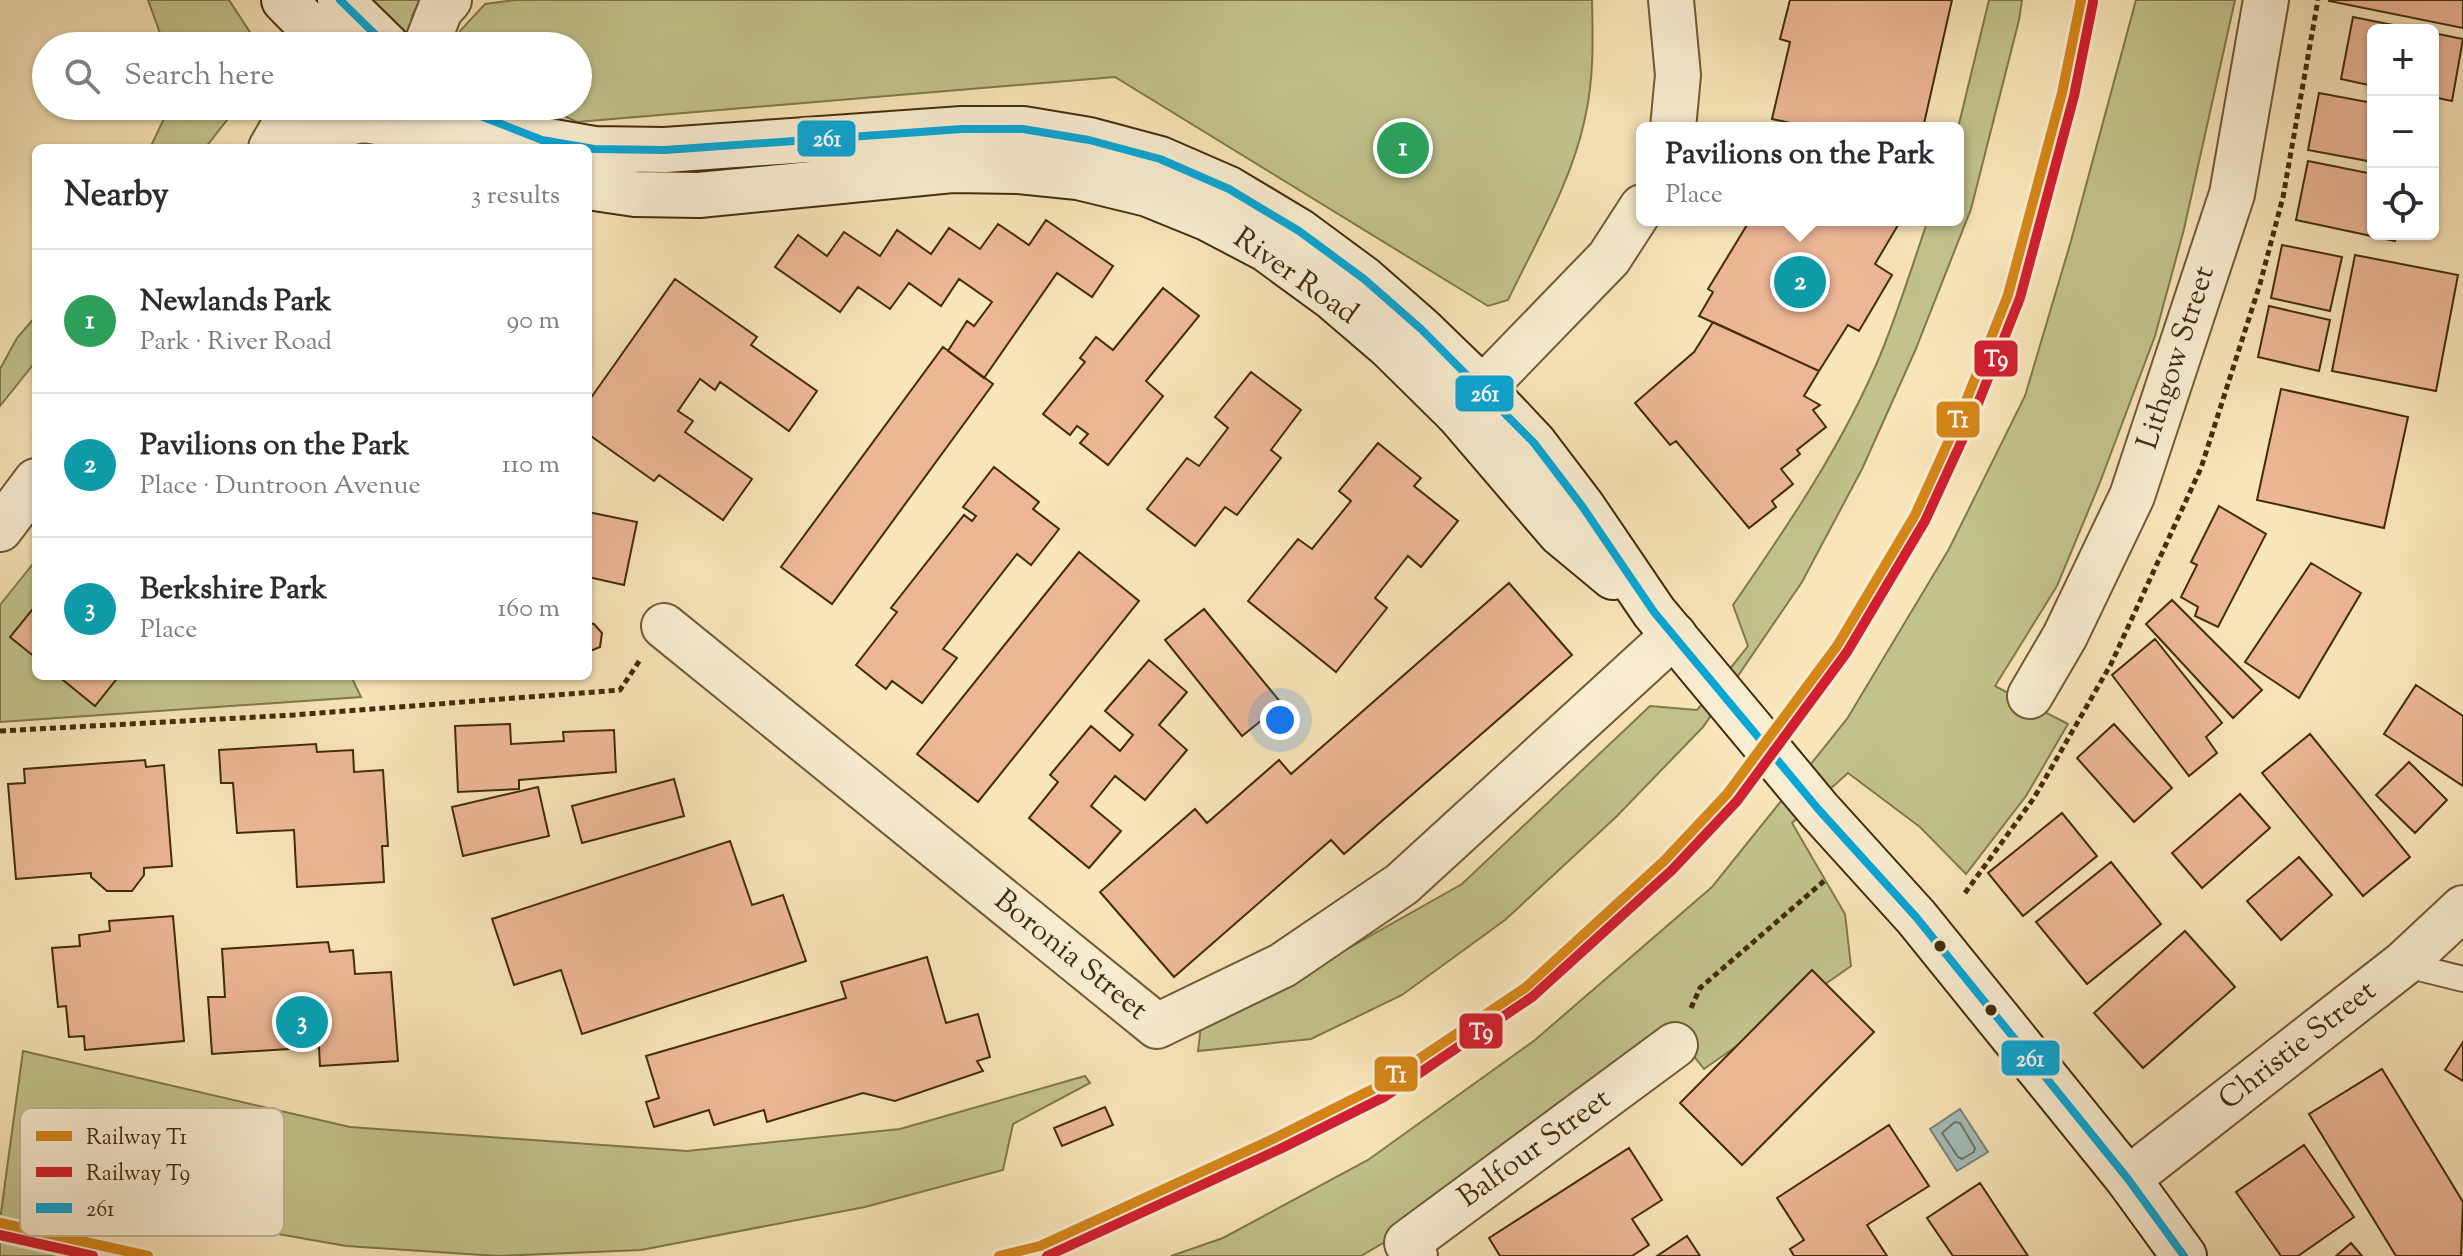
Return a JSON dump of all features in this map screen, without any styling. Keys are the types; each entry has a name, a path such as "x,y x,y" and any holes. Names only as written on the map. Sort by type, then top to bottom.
{"street":[{"path":"284,0 311,32"},
{"path":"340,0 373,32"},
{"path":"431,32 440,10 449,0"},
{"path":"1671,0 1678,75 1674,122"},
{"name":"Lithgow Street","path":"2030,696 2065,636 2132,496 2232,194 2266,0"},
{"path":"273,144 287,120"},
{"path":"319,144 338,127 354,120"},
{"path":"369,120 426,144"},
{"path":"428,120 465,144"},
{"name":"River Road","path":"491,120 542,140 565,144"},
{"name":"River Road","path":"592,149 665,150 962,129 1023,129 1089,140 1160,159 1229,189 1299,231 1364,279 1471,401"},
{"name":"River Road","path":"592,188 635,194 699,195 952,170 1019,171 1078,177 1148,194 1207,218 1266,249 1333,298 1389,346 1534,443 1664,624 1819,810 1916,917 2128,1179 2184,1256"},
{"path":"1471,401 1609,258 1636,216"},
{"path":"0,529 32,486"},
{"name":"Boronia Street","path":"664,626 1157,1026 1283,965 1402,884 1664,624"},
{"name":"Christie Street","path":"2128,1179 2403,964 2463,908"},
{"name":"Balfour Street","path":"1415,1256 1407,1243 1675,1045"}],"lane":[{"path":"2403,964 2463,979"}],"path":[{"path":"0,731 294,715 614,690"},
{"path":"1675,1045 1700,988 1857,852"}],"green space":[{"path":"148,0 229,0 250,32 160,32"},
{"path":"367,0 420,0 412,16 410,32 397,32"},
{"path":"515,0 1592,0 1593,44 1588,103 1571,165 1508,300 1488,306 1115,77 577,122 573,120 592,120 592,32 460,32 485,4"},
{"path":"1989,0 2022,0 1971,209 1915,351 1862,469 1802,582 1703,727 1616,817 1505,920 1402,995 1311,1039 1198,1051 1202,1017 1329,959 1462,884 1650,706 1697,710 1748,646 1733,605 1793,516 1848,423 1886,341 1926,226 1964,226 1964,122 1959,122"},
{"path":"2136,0 2235,0 2184,229 2155,336 2057,586 1995,686 2068,724 2026,796 1966,874 1920,827 1848,773 1792,823 1845,914 1851,966 1704,1069 1673,1030 1434,1213 1361,1256 1171,1256 1223,1238 1368,1160 1535,1040 1712,887 1847,719 1949,549 2025,396 2071,241"},
{"path":"163,120 227,120 208,144 152,144"},
{"path":"32,321 32,366 0,406 0,369 17,338"},
{"path":"32,565 32,680 353,680 361,697 0,722 0,605"},
{"path":"23,1051 268,1108 20,1108 20,1236 75,1236 71,1256 0,1256 0,1220"},
{"path":"1085,1076 1090,1083 1013,1124 1003,1170 865,1207 641,1250 498,1256 346,1246 284,1235 284,1112 350,1127 687,1151 900,1129"}],"water":[{"path":"1960,1109 1988,1152 1957,1171 1930,1129"}],"building":[{"path":"1790,0 1952,0 1924,122 1786,122 1772,119 1790,42 1780,39"},
{"path":"2463,0 2463,28 2329,1"},
{"path":"2353,17 2388,24 2367,24 2367,85 2341,79"},
{"path":"2439,34 2463,39 2452,101 2439,98"},
{"path":"2319,93 2367,102 2367,161 2308,150"},
{"path":"2308,161 2367,173 2367,235 2296,220"},
{"path":"1046,220 1113,266 1092,297 1057,273 984,378 948,351 967,321 974,326 992,302 959,279 941,306 909,283 890,309 858,287 840,312 775,267 798,235 827,256 844,232 880,256 897,230 931,254 949,228 980,249 998,224 1029,245"},
{"path":"1746,226 1897,226 1875,264 1892,275 1859,331 1848,325 1819,371 1699,316 1713,292 1708,289"},
{"path":"2282,245 2342,257 2330,311 2271,298"},
{"path":"2355,255 2458,275 2436,391 2332,371"},
{"path":"675,279 757,337 751,345 817,391 789,431 720,382 715,390 700,379 678,411 693,421 685,432 752,479 723,520 659,475 654,481 592,437 592,396"},
{"path":"1163,288 1199,316 1146,381 1163,396 1108,465 1080,443 1088,434 1077,426 1070,435 1043,414 1085,362 1080,358 1096,337 1113,350"},
{"path":"2269,306 2330,320 2319,371 2258,357"},
{"path":"1713,322 1819,371 1804,396 1820,405 1813,410 1826,427 1797,450 1800,454 1781,469 1793,484 1772,501 1776,507 1749,528 1676,441 1670,445 1635,403 1694,352"},
{"path":"943,347 993,384 832,604 781,567"},
{"path":"1251,372 1301,410 1271,450 1281,458 1237,515 1225,507 1195,546 1147,509 1187,458 1199,466 1228,428 1215,417"},
{"path":"2281,389 2408,417 2384,528 2257,500"},
{"path":"1378,443 1421,478 1414,486 1458,521 1421,567 1408,556 1375,598 1387,608 1336,672 1248,601 1298,539 1312,549 1351,501 1339,491"},
{"path":"994,467 1039,502 1033,509 1059,529 1031,565 1017,554 943,649 957,658 922,703 892,681 886,689 856,665 897,612 891,608 964,515 972,521 976,516 963,507"},
{"path":"2219,506 2266,534 2218,627 2195,616 2198,607 2181,597 2197,565 2191,562"},
{"path":"592,513 637,522 624,585 592,578"},
{"path":"1079,552 1139,601 978,802 917,754"},
{"path":"2311,563 2361,593 2299,698 2245,662"},
{"path":"1509,583 1572,655 1344,854 1331,840 1174,977 1100,892 1195,809 1207,823 1279,760 1291,774"},
{"path":"2172,600 2262,690 2233,718 2146,624"},
{"path":"1204,609 1282,704 1242,736 1165,640"},
{"path":"32,610 32,655 10,637"},
{"path":"592,624 602,633 600,647 592,650"},
{"path":"2155,639 2222,723 2206,737 2217,753 2189,776 2112,675"},
{"path":"1149,660 1187,692 1159,725 1187,750 1145,800 1115,776 1091,806 1121,831 1089,868 1029,818 1058,782 1050,775 1091,726 1120,751 1133,735 1105,711"},
{"path":"63,680 116,680 95,706"},
{"path":"2416,685 2463,716 2463,786 2384,734"},
{"path":"510,724 511,744 564,741 563,732 614,730 616,772 519,780 519,789 458,792 455,726"},
{"path":"2114,724 2172,788 2134,822 2077,758"},
{"path":"2310,734 2410,857 2363,896 2262,773"},
{"path":"316,744 317,752 353,750 354,772 383,770 388,846 382,846 384,882 297,887 294,830 237,833 233,783 221,783 219,750"},
{"path":"145,760 146,767 164,765 172,866 144,868 144,875 132,891 107,891 91,877 91,873 16,879 8,784 25,783 24,769"},
{"path":"2409,762 2447,800 2415,833 2376,795"},
{"path":"674,779 684,816 582,843 572,806"},
{"path":"538,787 549,836 463,856 452,807"},
{"path":"2240,794 2270,828 2202,888 2172,853"},
{"path":"2062,813 2097,856 2023,916 1988,873"},
{"path":"730,841 752,905 783,895 806,961 582,1034 561,970 514,985 492,919"},
{"path":"2299,857 2332,895 2281,940 2247,901"},
{"path":"2111,862 2161,924 2087,984 2036,922"},
{"path":"173,916 184,1041 85,1050 84,1036 69,1037 66,1006 58,1007 52,948 80,946 79,935 110,931 109,921"},
{"path":"2185,931 2235,987 2143,1068 2094,1013"},
{"path":"328,942 330,952 353,950 355,974 391,972 398,1061 320,1066 319,1047 212,1054 208,997 225,997 222,949"},
{"path":"927,957 946,1023 978,1014 990,1057 977,1061 983,1071 895,1101 863,1093 767,1122 764,1110 714,1125 709,1110 654,1127 646,1102 659,1098 646,1056 846,998 841,982"},
{"path":"1812,970 1874,1032 1742,1165 1680,1103"},
{"path":"2463,1042 2463,1081 2445,1070"},
{"path":"2382,1069 2463,1202 2461,1256 2396,1256 2309,1114"},
{"path":"1105,1107 1113,1125 1062,1146 1054,1128"},
{"path":"1889,1125 1929,1186 1867,1225 1887,1256 1794,1256 1790,1249 1804,1240 1777,1198"},
{"path":"2304,1145 2354,1217 2298,1256 2281,1256 2236,1192"},
{"path":"1629,1148 1662,1200 1632,1219 1649,1245 1632,1256 1500,1256 1489,1238"},
{"path":"1980,1183 2028,1256 1953,1256 1927,1218"},
{"path":"1687,1236 1700,1256 1657,1256"},
{"path":"2351,1243 2362,1256 2336,1256"}],"rail line":[{"name":"T1","path":"999,1256 1040,1246 1275,1138 1377,1087 1525,988 1664,861 1727,794 1837,646 1915,515 1960,416 2008,295 2062,93 2081,0"},
{"name":"T9","path":"1047,1256 1280,1149 1384,1097 1532,997 1672,870 1737,801 1847,652 1925,521 1971,421 2020,298 2074,96 2093,2"},
{"name":"T1","path":"0,1223 20,1227"},
{"name":"T9","path":"0,1235 93,1256"},
{"name":"T1","path":"58,1236 148,1256"}],"transit line":[{"name":"261","path":"340,0 373,32"},
{"name":"261","path":"491,120 542,140 565,144"},
{"name":"261","path":"592,149 665,150 962,129 1023,129 1089,140 1160,159 1229,189 1299,231 1364,279 1421,329 1534,443 1582,506 1654,612 1819,810 1916,917 2128,1179 2184,1256"}],"place":[{"name":"Newlands Park","path":"1403,148"},
{"name":"Pavilions on the Park","path":"1800,282"},
{"name":"Berkshire Park","path":"302,1022"}]}
